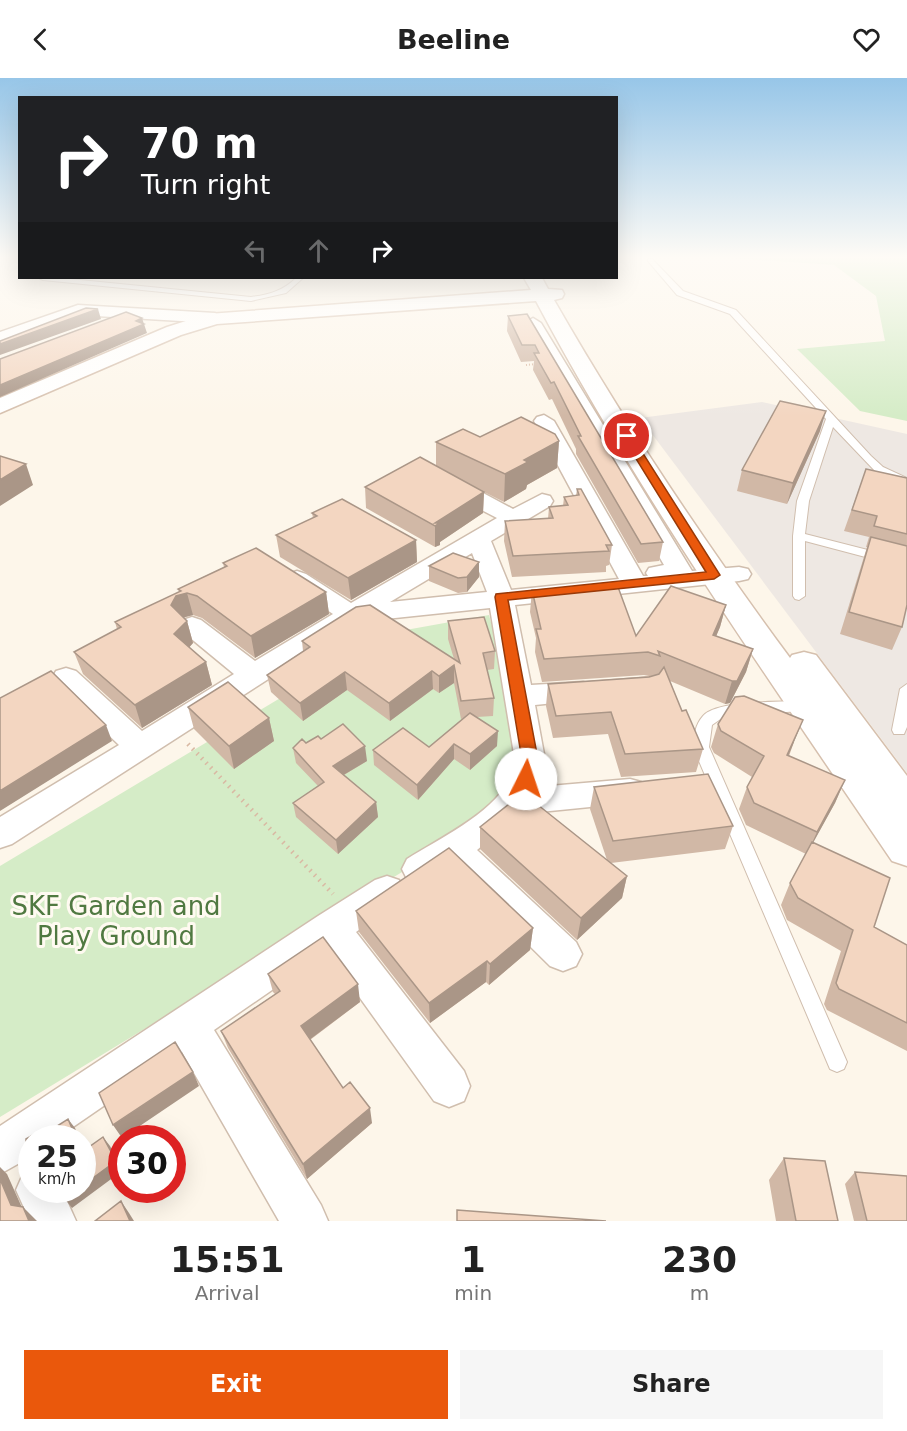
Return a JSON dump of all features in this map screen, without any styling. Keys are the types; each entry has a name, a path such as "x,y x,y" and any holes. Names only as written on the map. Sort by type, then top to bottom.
{"street":[{"path":"18,315 47,309"},
{"path":"59,309 215,318 304,309"},
{"path":"556,309 602,396 727,575 907,806"},
{"path":"0,338 78,310"},
{"path":"94,328 135,313"},
{"path":"0,406 174,331 215,318"},
{"path":"281,570 351,614 501,597 680,572 533,323"},
{"path":"544,421 638,579"},
{"path":"433,476 514,518"},
{"path":"2,829 140,747 351,614 429,557 479,540 542,501"},
{"path":"16,1156 188,1025 491,821 512,802 526,779 529,754 501,597 479,540"},
{"path":"638,579 727,575"},
{"path":"727,575 806,706 907,849"},
{"path":"192,626 254,675"},
{"path":"66,678 140,747"},
{"path":"519,696 610,690"},
{"path":"512,802 658,788"},
{"path":"451,847 562,954"},
{"path":"342,921 449,1086"},
{"path":"188,1025 305,1221"},
{"path":"45,1203 53,1221"}],"lane":[{"path":"726,309 734,312 879,469 907,482"},
{"path":"799,596 799,536 803,501 831,418"},
{"path":"799,536 907,564"},
{"path":"899,730 907,689"},
{"path":"806,706 726,711 711,717 703,729 701,747 837,1062"}],"path":[{"path":"172,727 342,921"}],"shaded area":[{"path":"762,402 907,434 907,773 640,418"}],"green space":[{"path":"879,309 907,309 907,421 860,411 797,349 885,341"},
{"name":"SKF Garden and Play Ground","path":"489,615 535,791 0,1117 0,866 389,633"}],"building":[{"path":"83,309 97,309 0,344 0,341"},
{"path":"126,312 142,318 136,321 144,324 0,385 0,359"},
{"path":"527,314 663,542 641,544 578,436 581,436 554,382 551,383 534,353 539,353 535,345 522,345 508,316"},
{"path":"780,401 826,411 793,483 742,470"},
{"path":"521,417 555,434 559,441 524,460 528,462 505,474 436,442 463,429 480,437"},
{"path":"0,456 26,464 0,480"},
{"path":"420,457 484,492 435,523 440,523 435,526 365,487"},
{"path":"866,469 907,478 907,534 874,526 877,516 852,510"},
{"path":"577,489 581,489 612,545 606,545 609,551 513,556 505,521 553,518 549,507 568,505 564,497 579,495"},
{"path":"342,499 416,540 348,578 276,535 317,516 312,513"},
{"path":"871,537 907,546 907,605 902,627 849,612"},
{"path":"256,548 326,592 251,636 197,596 187,593 176,596 171,605 187,621 174,634 206,662 135,705 74,652 121,627 115,622 181,591 178,589 227,566 223,563"},
{"path":"453,553 479,562 467,577 458,578 429,566"},
{"path":"671,586 726,605 713,635 753,649 737,681 658,651 660,656 648,652 544,659 536,629 541,629 532,590 618,587 636,636"},
{"path":"370,605 460,663 448,621 484,617 495,651 483,653 494,698 461,701 454,665 439,676 432,671 389,703 345,672 300,703 267,675 310,647 302,641 356,607"},
{"path":"664,667 682,711 686,710 703,749 625,754 611,712 556,716 548,684 649,677 659,674"},
{"path":"51,671 106,725 0,791 0,698"},
{"path":"228,682 269,718 229,746 188,707"},
{"path":"744,696 803,720 787,755 845,780 817,832 754,803 747,787 764,756 721,731 718,724 735,697"},
{"path":"470,713 498,731 470,754 454,744 417,785 373,750 403,728 429,747"},
{"path":"343,724 365,746 333,766 376,802 336,840 293,803 324,782 293,748 302,739 306,743 318,736 321,739"},
{"path":"708,774 733,826 613,841 594,787"},
{"path":"523,793 627,876 581,918 480,827"},
{"path":"812,842 890,878 874,927 907,945 907,1023 839,989 836,983 853,930 798,898 790,883"},
{"path":"449,848 533,928 490,964 487,961 429,1003 356,911"},
{"path":"323,937 358,984 301,1026 343,1088 350,1082 370,1108 303,1164 221,1031 280,991 268,974"},
{"path":"175,1042 193,1072 113,1125 99,1093"},
{"path":"68,1119 71,1125 59,1125"},
{"path":"103,1137 108,1146 108,1167 96,1176 96,1142"},
{"path":"784,1158 825,1161 838,1221 796,1221"},
{"path":"855,1172 907,1176 907,1221 867,1221"},
{"path":"0,1179 11,1205 23,1207 29,1221 0,1221"},
{"path":"118,1203 122,1203 130,1221 95,1221"},
{"path":"457,1210 606,1221 457,1221"}],"route":[{"path":"526,779 529,754 501,597 714,575 627,436"}]}
